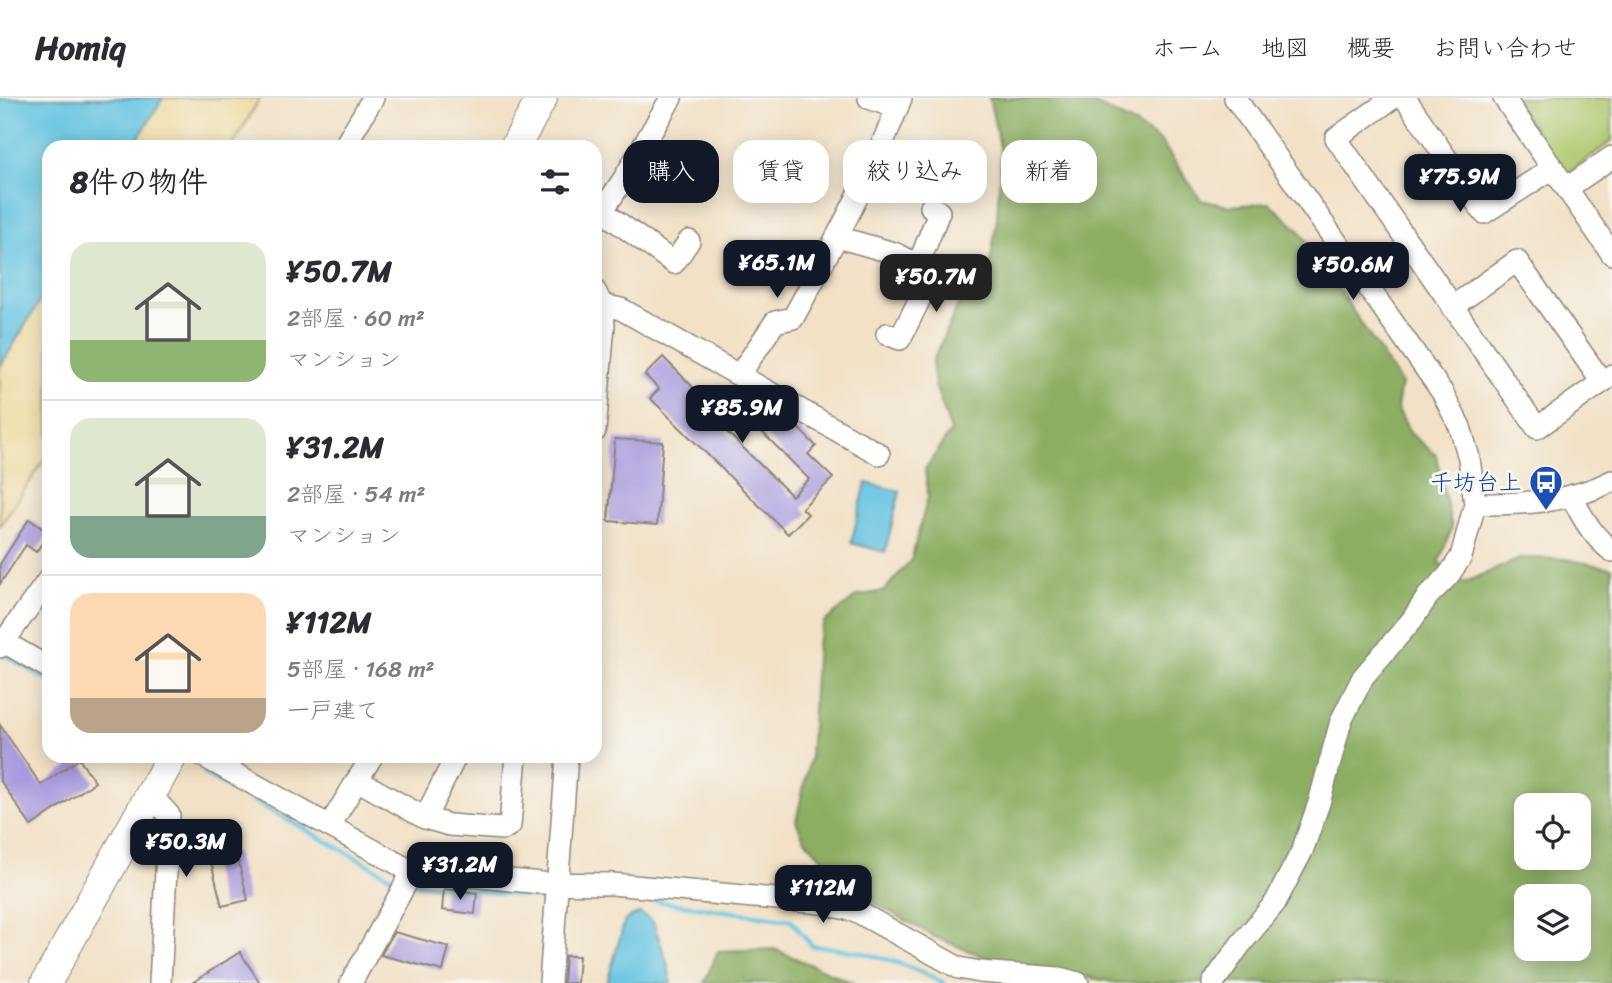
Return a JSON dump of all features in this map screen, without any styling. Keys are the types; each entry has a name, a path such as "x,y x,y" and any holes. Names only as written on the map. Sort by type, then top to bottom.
{"highway":[{"path":"519,140 542,98"},
{"path":"46,983 168,763"}],"street":[{"path":"355,140 373,98"},
{"path":"602,212 671,98"},
{"path":"740,374 775,322 793,318 884,143 899,103 869,98"},
{"path":"1393,98 1336,138 1452,307 1537,428 1607,378 1517,261 1452,307"},
{"path":"1405,98 1484,213 1553,168"},
{"path":"1504,98 1612,254"},
{"path":"1213,983 1240,945 1275,904 1302,851 1320,803 1341,721 1363,677 1461,557 1475,504 1469,458 1460,428 1442,392 1237,99"},
{"path":"1567,188 1612,157"},
{"path":"919,263 939,212 931,207"},
{"path":"602,218 674,263 690,241"},
{"path":"837,237 894,253 933,272 900,339 887,334"},
{"path":"602,300 880,454"},
{"path":"602,314 602,348"},
{"path":"1475,504 1542,502 1572,496 1612,481"},
{"path":"1572,496 1580,513 1602,544 1612,551"},
{"path":"42,589 2,645 42,665"},
{"path":"216,763 409,870 541,883 612,884 820,903 856,911 959,968 1059,978 1078,983"},
{"path":"330,825 368,763"},
{"path":"425,818 452,763"},
{"path":"357,780 425,818 449,825 503,829 510,825 515,763"},
{"path":"550,983 567,763"},
{"path":"151,795 169,815 160,983"},
{"path":"351,983 405,885 409,870"}],"green space":[{"path":"989,98 1089,98 1091,102 1135,124 1160,140 1201,200 1228,206 1269,203 1299,230 1401,383 1397,408 1411,434 1436,455 1452,528 1439,562 1463,583 1522,558 1566,559 1612,568 1612,983 1117,983 984,957 935,937 853,891 804,839 796,821 810,759 817,643 824,622 857,596 884,591 911,560 928,497 925,469 951,431 935,385 932,363 963,294 988,277 997,219 1001,152"},
{"path":"1513,98 1612,98 1612,141 1565,175"},
{"path":"774,949 853,983 704,983 718,951"}],"sand":[{"path":"163,98 260,98 236,140 137,140"},
{"path":"42,298 42,463 0,526 0,367"}],"water":[{"path":"0,98 163,98 137,140 42,140 42,298 0,367"},
{"path":"866,483 900,491 885,552 851,543"},
{"path":"640,913 653,922 668,965 671,983 607,983 625,920"}],"building":[{"path":"663,357 721,415 735,401 745,411 726,431 792,496 809,479 750,420 765,405 787,417 816,446 808,454 833,478 802,508 808,514 788,534 650,398 659,389 645,375"},
{"path":"615,439 663,442 657,525 608,521"},
{"path":"29,519 42,528 42,543 36,552 26,545 0,584 0,564"},
{"path":"0,725 41,785 73,763 82,763 95,782 31,826 0,780"},
{"path":"236,852 248,900 222,906 210,858"},
{"path":"444,889 477,893 475,914 442,910"},
{"path":"394,932 449,947 443,971 381,955"},
{"path":"240,952 260,983 192,983"},
{"path":"565,956 579,956 577,983 563,983"}],"waterway":[{"path":"1,653 42,677"},
{"path":"205,774 400,882"},
{"path":"412,883 550,899"},
{"path":"562,900 601,896 625,897 791,920 812,946 879,957 912,968 943,983"}],"place":[{"name":"千坊台上","path":"1546,512"}]}
